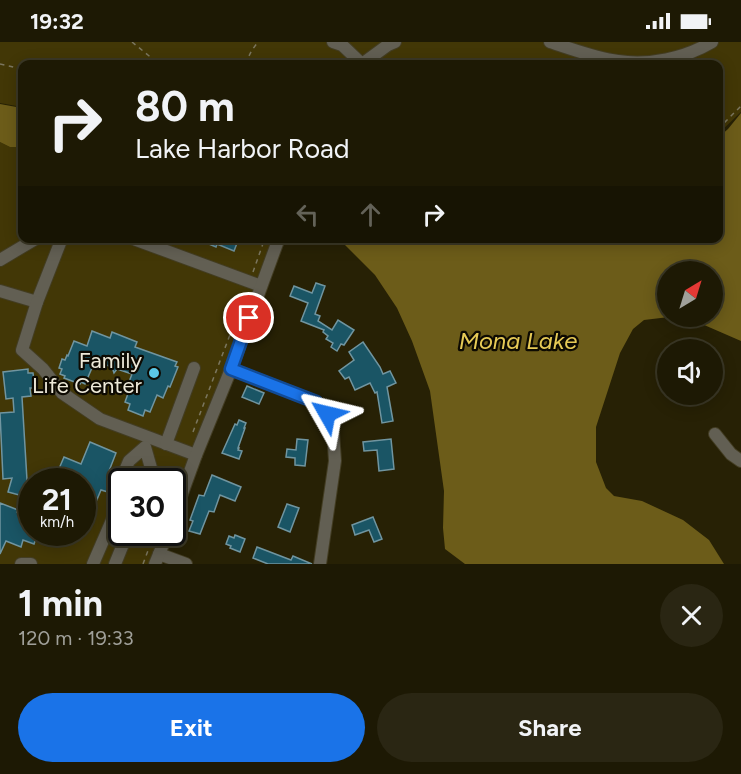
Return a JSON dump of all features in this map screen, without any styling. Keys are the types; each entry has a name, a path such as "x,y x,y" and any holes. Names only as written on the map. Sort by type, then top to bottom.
{"street":[{"path":"333,42 342,45 358,60"},
{"path":"367,60 395,42"},
{"path":"550,42 614,60"},
{"path":"656,60 687,54 712,42"},
{"path":"0,260 29,243"},
{"path":"60,243 37,302 22,350 43,369 62,393 100,419 147,442 166,444 191,453"},
{"path":"144,243 255,284"},
{"path":"186,471 191,453 231,369 255,284 276,243"},
{"path":"0,291 37,302"},
{"path":"166,444 194,368"},
{"path":"231,369 316,402 327,414 333,432 334,460 320,564"},
{"path":"715,434 731,454 741,462"},
{"path":"147,442 152,468"},
{"path":"126,468 129,461 147,442"},
{"path":"93,564 108,531"},
{"path":"115,564 122,546"},
{"path":"157,559 186,564"},
{"path":"21,564 31,564"}],"path":[{"path":"132,42 154,60"},
{"path":"247,60 258,42"},
{"path":"0,64 18,68"},
{"path":"723,124 741,106"},
{"path":"194,431 255,284 264,243"},
{"path":"182,468 191,453"},
{"path":"143,564 150,546"}],"shaded area":[{"path":"0,42 741,42 741,112 723,129 723,60 18,60 18,106 0,103"},
{"path":"0,142 10,147 18,147 18,243 277,243 186,484 186,468 108,468 108,546 162,546 155,564 0,564"}],"water":[{"path":"0,104 18,107 18,147 10,147 0,142"},
{"name":"Mona Lake","path":"741,113 741,341 709,327 723,327 723,261 657,261 657,318 644,320 633,329 620,353 596,427 596,462 606,488 614,496 642,501 683,520 709,540 724,564 465,564 445,549 444,491 430,391 397,308 375,275 343,243 723,243 723,133"}],"building":[{"path":"237,243 234,251 217,244 216,247 209,244"},
{"path":"316,283 325,286 315,314 320,316 318,321 332,330 338,320 354,330 337,351 331,347 333,343 326,339 328,336 323,332 324,330 301,321 308,303 290,296 294,286 312,293"},
{"name":"Family Life Center","path":"92,331 110,338 112,332 137,342 135,347 177,362 175,366 178,367 170,387 168,386 163,398 157,395 150,412 145,410 143,416 128,410 130,404 125,402 129,391 126,390 132,374 117,369 114,373 112,367 95,361 85,384 64,378 65,376 60,374 62,359 65,360 68,356 74,341 87,346"},
{"path":"363,342 383,374 390,371 396,383 387,387 393,421 382,423 377,392 375,393 370,383 355,390 349,377 345,379 339,371 354,360 349,352"},
{"path":"28,369 28,373 33,373 35,388 30,388 31,396 22,397 26,468 18,468 18,495 8,492 12,478 3,479 0,413 14,412 13,398 6,399 3,372"},
{"path":"247,386 264,393 259,404 242,397"},
{"path":"239,420 246,423 238,448 242,451 239,459 222,453"},
{"path":"297,439 308,440 305,466 295,465 295,458 286,457 287,449 296,450"},
{"path":"391,439 394,469 379,471 377,450 364,451 363,442"},
{"path":"90,442 116,453 110,468 108,468 108,492 101,490 96,502 96,468 59,468 64,457 81,464"},
{"path":"212,475 241,487 235,501 220,495 214,512 209,511 200,534 189,531 193,521 190,520 199,495 204,496"},
{"path":"0,503 18,510 18,546 6,541 0,554"},
{"path":"287,504 299,508 290,532 278,527"},
{"path":"373,517 382,539 374,542 369,530 355,535 352,525"},
{"path":"235,535 245,539 240,552 226,544 229,536 234,538"},
{"path":"257,547 291,560 293,556 312,564 268,564 253,558"}],"place":[{"name":"Family Life Center","path":"154,373"}],"route":[{"path":"249,318 231,369 316,402 327,414"}]}
